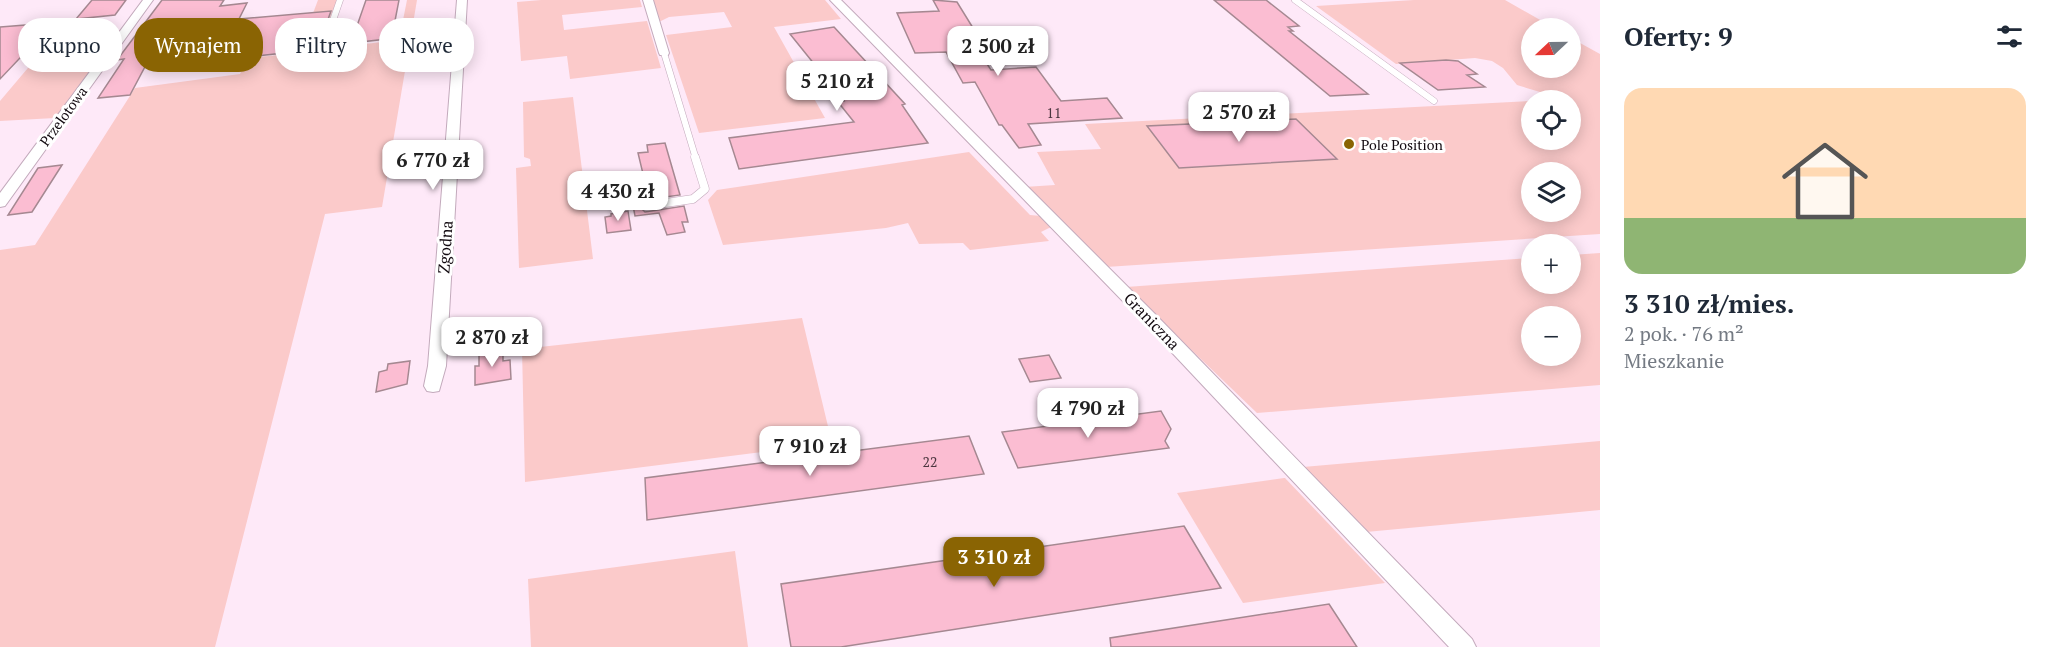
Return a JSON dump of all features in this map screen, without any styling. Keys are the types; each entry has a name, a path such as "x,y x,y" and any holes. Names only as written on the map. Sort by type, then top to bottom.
{"street":[{"name":"Przelotowa","path":"0,203 148,0"},
{"name":"Zgodna","path":"433,386 437,366 462,0"},
{"path":"648,0 664,53"},
{"name":"Graniczna","path":"836,0 1151,320 1464,647"}],"lane":[{"path":"334,18 340,0"},
{"path":"1295,0 1434,100"},
{"path":"645,206 693,199 705,189 664,53"}],"shaded area":[{"path":"318,0 337,0 330,18 311,18"},
{"path":"407,0 417,0 414,18 403,18"},
{"path":"640,0 642,7 562,15 564,30 647,21 661,68 570,79 567,56 521,61 517,2"},
{"path":"652,0 825,0 841,19 774,27 825,118 699,133 666,35 732,27 724,12 669,17 659,22"},
{"path":"1414,0 1505,0 1537,18 1521,18 1521,78 1581,78 1581,44 1600,54 1600,234 1521,234 1521,239 1106,267 1024,187 1055,185 1037,152 1101,149 1085,124 1521,102 1521,150 1581,150 1581,90 1533,90 1517,85 1503,68 1492,61 1475,58 1396,64 1316,6"},
{"path":"379,42 379,72 405,72 382,207 325,214 215,647 0,647 0,250 35,245 135,88 240,74 241,72 263,72 263,56 275,55 275,72 367,72 367,44"},
{"path":"25,72 89,72 55,118 0,121 0,101"},
{"path":"573,97 593,259 519,268 516,168 531,166 530,159 524,157 523,102"},
{"path":"969,152 1030,215 1041,216 1051,227 1041,232 1049,241 970,250 963,243 919,244 908,223 886,228 723,245 708,200 717,190"},
{"path":"1600,253 1600,385 1257,413 1126,287 1521,259 1521,294 1581,294 1581,254"},
{"path":"802,318 832,443 525,482 522,349"},
{"path":"1600,441 1600,510 1366,532 1303,467"},
{"path":"1285,478 1385,583 1243,603 1177,493"},
{"path":"735,551 748,647 531,647 528,579"}],"building":[{"path":"92,0 126,0 115,15 77,18"},
{"path":"162,0 224,0 220,6 247,3 240,18 148,18"},
{"path":"366,0 399,0 396,18 379,18 379,40 367,41 367,18 360,18"},
{"path":"933,0 957,2 973,28 964,29 991,70 1036,67 1061,101 1107,98 1122,118 1028,124 1041,145 1019,148 1002,125 999,125 975,82 963,83 946,52 915,53 897,13 939,11"},
{"path":"1214,0 1266,0 1299,26 1288,27 1293,31 1289,31 1368,94 1330,96"},
{"path":"331,11 328,18 275,18 275,54 263,55 263,18 250,18"},
{"path":"18,26 18,60 0,79 0,27"},
{"path":"834,27 905,104 902,105 928,143 739,169 729,138 854,122 838,102 844,101 790,34"},
{"path":"134,37 134,72 142,72 130,95 98,98 115,72 122,72 124,59 122,59 122,53"},
{"path":"1458,61 1477,74 1467,75 1485,87 1438,90 1400,63"},
{"path":"1296,119 1337,159 1179,168 1147,126"},
{"path":"665,143 680,195 644,200 639,206 645,212 684,206 688,222 682,222 685,232 667,235 659,213 635,216 628,180 644,178 638,153 648,152 647,145"},
{"path":"62,165 32,212 8,215 38,168"},
{"path":"628,211 631,230 607,233 605,217"},
{"path":"503,349 503,361 510,360 511,379 475,385 475,366 479,366 479,353"},
{"path":"1049,355 1061,378 1030,382 1019,359"},
{"path":"410,361 407,384 376,392 379,372 387,370 388,364"},
{"path":"1161,411 1171,429 1165,441 1169,448 1018,468 1002,432"},
{"path":"969,436 984,474 647,520 645,478"},
{"path":"1184,526 1221,588 841,647 791,647 781,584"},
{"path":"1329,604 1357,647 1111,647 1110,638"}],"place":[{"name":"Pole Position","path":"1349,144"}]}
